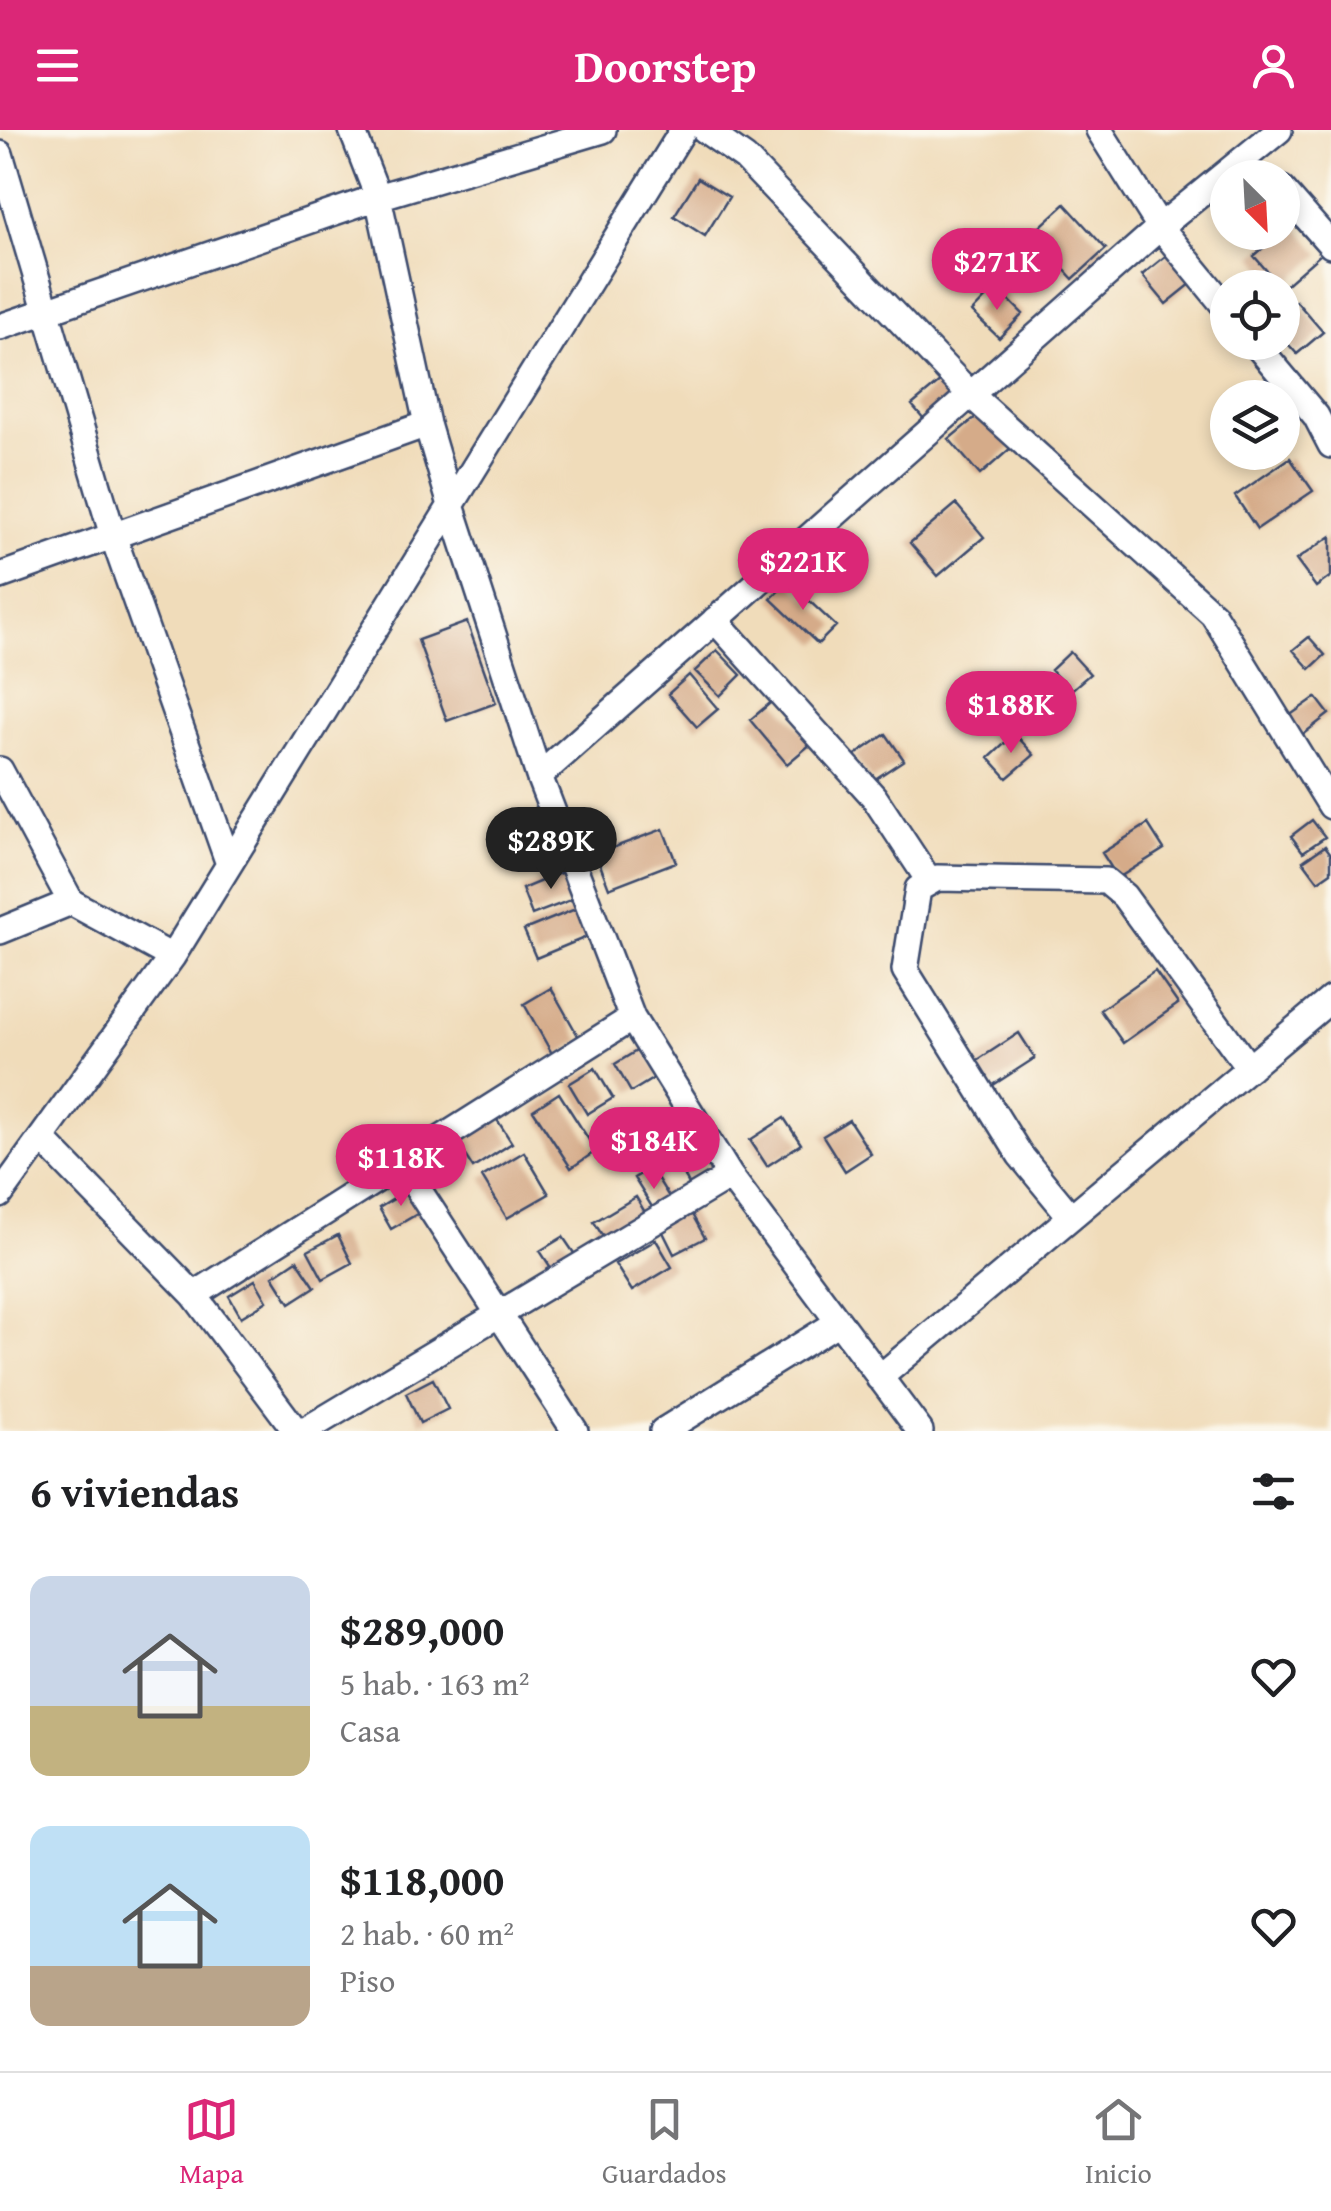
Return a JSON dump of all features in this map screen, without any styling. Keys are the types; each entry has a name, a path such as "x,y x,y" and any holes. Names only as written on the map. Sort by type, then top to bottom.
{"street":[{"path":"352,130 378,197 427,424 450,502 539,776 632,1018 730,1176 920,1431"},
{"path":"0,327 378,197 603,130"},
{"path":"0,1195 172,958 683,130"},
{"path":"705,130 745,158 970,394 1213,614 1331,806"},
{"path":"1099,130 1160,228 1210,288"},
{"path":"539,776 1160,228 1280,130"},
{"path":"1252,153 1258,160"},
{"path":"0,154 113,536 229,864"},
{"path":"1300,210 1331,245"},
{"path":"1269,360 1316,416 1331,445"},
{"path":"0,576 427,424"},
{"path":"715,620 874,798 930,882"},
{"path":"0,770 71,902 172,958"},
{"path":"1071,1217 1020,1155 905,970 918,889 937,878 1106,881 1124,896 1248,1068"},
{"path":"0,931 71,902"},
{"path":"879,1378 1331,999"},
{"path":"194,1296 632,1018"},
{"path":"42,1139 194,1296 296,1431"},
{"path":"401,1162 575,1431"},
{"path":"304,1431 501,1317 730,1176"},
{"path":"663,1431 837,1323"}],"building":[{"path":"698,178 729,197 705,236 674,216"},
{"path":"1065,204 1106,249 1073,279 1032,234"},
{"path":"1300,231 1321,254 1300,272 1266,270 1254,256 1261,250 1300,250"},
{"path":"1173,250 1197,279 1166,304 1142,275"},
{"path":"996,287 1023,314 999,338 972,312"},
{"path":"1300,306 1323,332 1300,351"},
{"path":"947,376 960,391 925,420 912,405"},
{"path":"982,412 1012,447 980,475 949,439"},
{"path":"1273,470 1298,470 1313,491 1257,529 1235,496"},
{"path":"956,504 984,537 938,576 910,543"},
{"path":"1331,536 1331,576 1316,587 1296,560"},
{"path":"788,581 836,626 818,644 771,599"},
{"path":"467,622 496,703 447,721 418,640"},
{"path":"1309,637 1325,655 1310,669 1293,650"},
{"path":"717,650 741,675 720,696 695,671"},
{"path":"1070,652 1090,674 1070,691 1051,670"},
{"path":"689,675 718,709 697,727 668,694"},
{"path":"1316,697 1329,714 1302,735 1289,716"},
{"path":"775,699 812,743 787,764 750,720"},
{"path":"886,734 904,760 872,781 854,756"},
{"path":"1015,734 1034,755 1007,778 989,758"},
{"path":"1312,820 1325,837 1303,852 1291,836"},
{"path":"1148,824 1164,849 1118,878 1102,853"},
{"path":"663,829 676,862 609,888 596,854"},
{"path":"1325,846 1331,854 1331,872 1318,881 1303,861"},
{"path":"570,869 581,896 532,915 522,889"},
{"path":"578,908 589,936 536,958 524,930"},
{"path":"1155,971 1178,1004 1123,1043 1100,1010"},
{"path":"551,988 581,1041 554,1057 524,1004"},
{"path":"1019,1033 1035,1058 987,1089 970,1065"},
{"path":"643,1047 659,1075 631,1092 615,1064"},
{"path":"595,1068 613,1098 587,1114 569,1084"},
{"path":"559,1093 596,1151 571,1168 533,1110"},
{"path":"496,1118 512,1143 473,1168 457,1143"},
{"path":"784,1118 801,1144 767,1166 750,1140"},
{"path":"849,1120 871,1154 845,1171 823,1136"},
{"path":"711,1151 724,1175 693,1192 680,1167"},
{"path":"524,1152 549,1194 507,1218 482,1177"},
{"path":"651,1168 674,1205 657,1215 634,1178"},
{"path":"410,1189 424,1210 391,1229 379,1208"},
{"path":"636,1197 650,1221 608,1245 594,1222"},
{"path":"689,1209 705,1238 674,1254 659,1224"},
{"path":"338,1235 352,1263 323,1279 308,1251"},
{"path":"563,1237 580,1262 557,1277 540,1251"},
{"path":"656,1240 672,1267 632,1291 615,1264"},
{"path":"297,1260 315,1287 290,1303 273,1276"},
{"path":"255,1280 267,1301 241,1317 229,1296"},
{"path":"433,1379 448,1409 420,1423 406,1393"}]}
